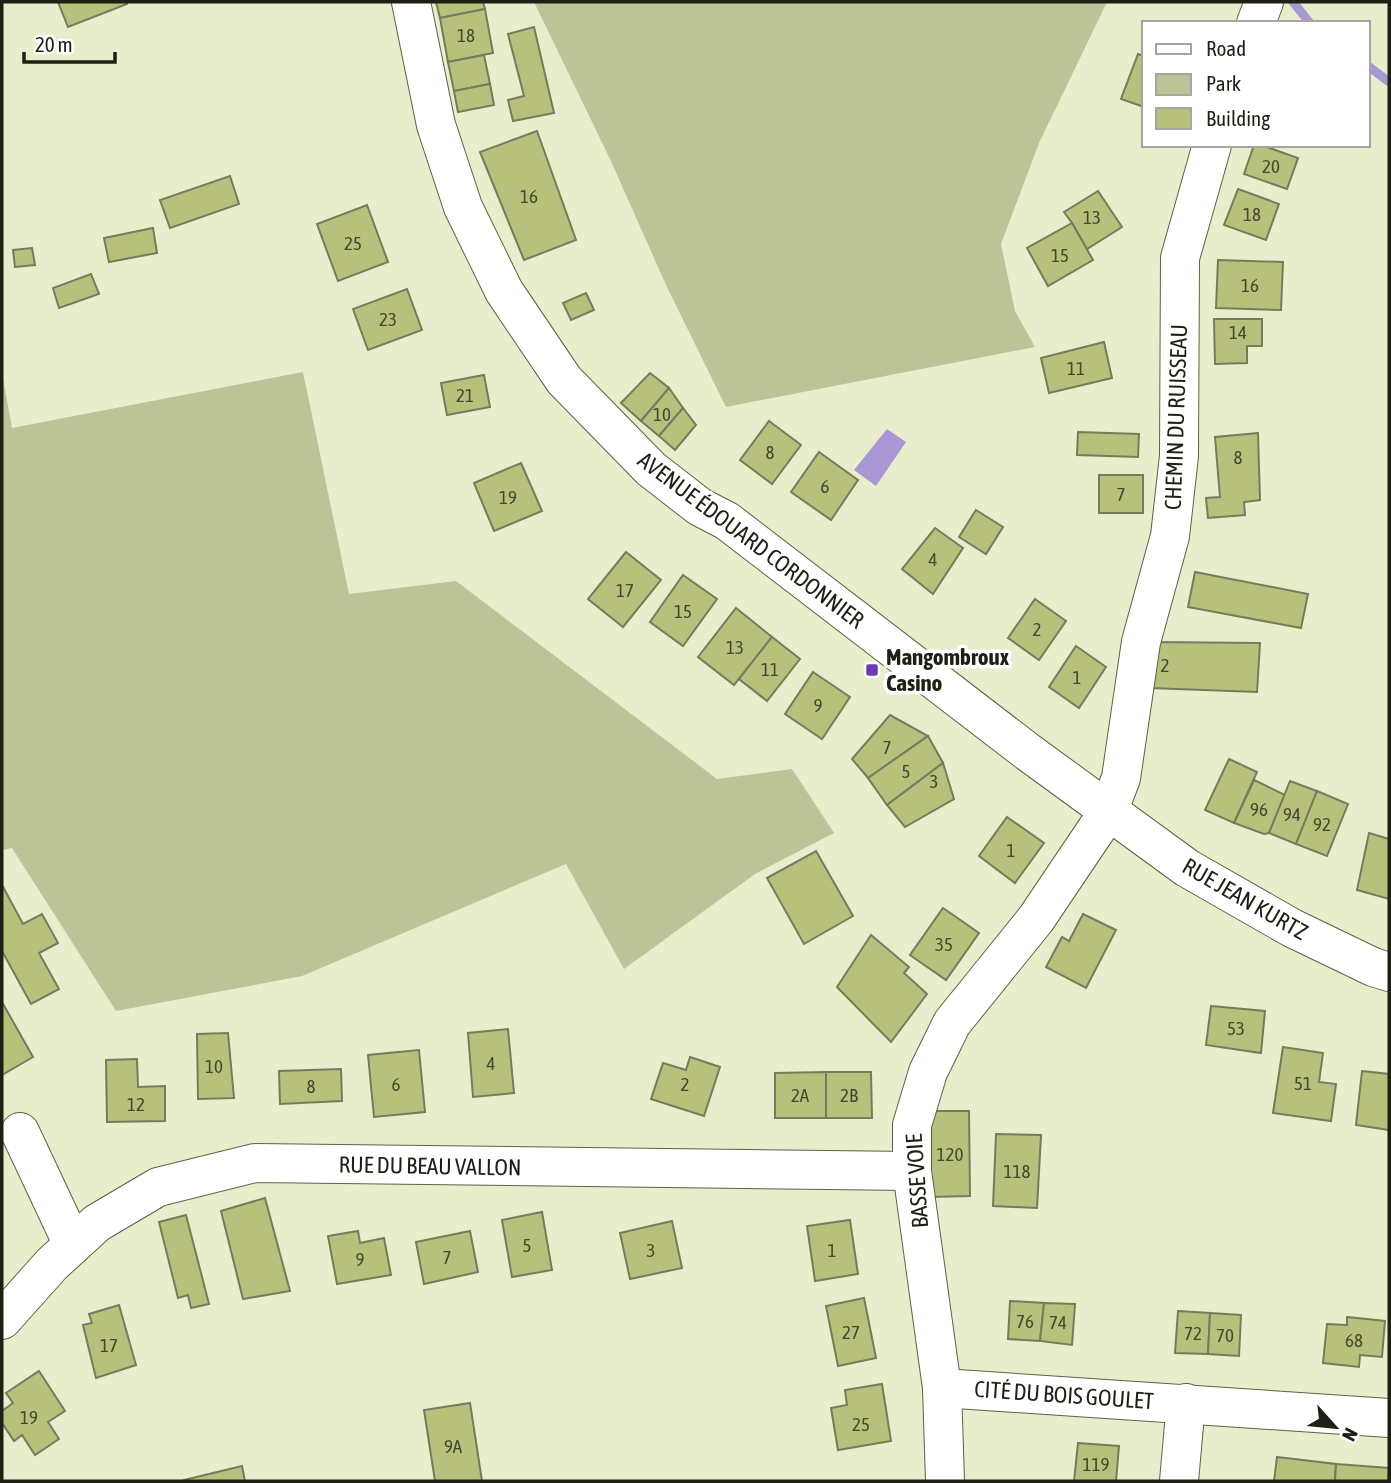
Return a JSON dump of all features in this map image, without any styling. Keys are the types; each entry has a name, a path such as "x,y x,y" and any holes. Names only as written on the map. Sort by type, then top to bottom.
{"street":[{"name":"AVENUE ÉDOUARD CORDONNIER","path":"411,2 436,125 463,207 504,291 564,380 651,469 700,507 727,521 1108,812"},
{"path":"1257,21 1264,2"},
{"name":"CHEMIN DU RUISSEAU","path":"1108,812 1121,778 1141,642 1170,536 1179,456 1180,258 1211,147"},
{"name":"RUE JEAN KURTZ","path":"1108,812 1187,868 1257,908 1304,934 1389,972"},
{"name":"BASSE VOIE","path":"945,1481 942,1388 912,1171 912,1125 928,1072 952,1023 1036,919 1108,812"},
{"path":"20,1132 73,1245"},
{"name":"RUE DU BEAU VALLON","path":"2,1320 52,1264 97,1223 158,1187 255,1163 912,1171"},
{"name":"CITÉ DU BOIS GOULET","path":"942,1388 1389,1418"},
{"name":"CITÉ DU BOIS GOULET","path":"1179,1481 1186,1403"}],"green space":[{"path":"534,2 1107,2 1039,143 1001,244 1015,311 1035,347 726,407"},
{"path":"303,372 349,594 456,581 717,779 792,769 834,833 755,874 624,969 566,864 302,976 116,1011 12,848 2,850 2,373 12,428"}],"shaded area":[{"path":"887,429 906,442 876,486 854,470"}],"building":[{"path":"58,2 126,2 127,4 68,27"},
{"path":"436,2 483,2 485,9 440,18"},
{"path":"485,9 493,53 448,62 440,18"},
{"path":"534,27 554,113 513,121 508,100 524,96 508,34"},
{"path":"1138,54 1142,55 1142,106 1121,99"},
{"path":"484,55 490,84 454,91 448,62"},
{"path":"490,84 494,105 458,112 454,91"},
{"path":"537,131 576,240 524,260 480,152"},
{"path":"1253,147 1267,147 1298,158 1287,189 1244,174"},
{"path":"230,176 239,204 170,228 160,200"},
{"path":"1238,189 1279,204 1266,240 1224,225"},
{"path":"1098,191 1122,227 1087,249 1064,212"},
{"path":"367,205 388,262 338,281 317,224"},
{"path":"1072,223 1093,260 1048,286 1027,248"},
{"path":"153,228 157,253 109,262 104,238"},
{"path":"32,248 35,265 15,267 13,250"},
{"path":"1218,260 1283,262 1281,310 1216,308"},
{"path":"91,274 99,294 59,308 53,288"},
{"path":"407,289 422,330 368,350 353,309"},
{"path":"586,293 594,310 571,320 563,303"},
{"path":"1214,319 1262,319 1262,346 1247,346 1247,363 1215,364"},
{"path":"1104,342 1112,378 1049,393 1041,358"},
{"path":"650,373 669,388 641,421 621,403"},
{"path":"484,375 490,407 447,415 441,383"},
{"path":"669,388 683,408 659,436 641,421"},
{"path":"683,408 696,425 675,450 659,436"},
{"path":"769,421 801,445 772,484 740,460"},
{"path":"1078,432 1139,434 1138,457 1077,455"},
{"path":"1258,433 1260,500 1244,502 1245,515 1208,518 1206,498 1220,497 1215,437"},
{"path":"819,452 858,480 831,520 791,492"},
{"path":"521,463 542,511 494,531 474,483"},
{"path":"1099,475 1143,475 1143,513 1099,513"},
{"path":"976,510 1003,527 986,554 959,537"},
{"path":"935,528 963,548 933,594 902,569"},
{"path":"626,552 661,580 623,627 588,599"},
{"path":"1195,572 1308,594 1301,628 1188,607"},
{"path":"683,575 717,599 683,646 650,622"},
{"path":"1035,599 1066,621 1039,660 1008,638"},
{"path":"736,608 772,637 734,685 698,657"},
{"path":"772,637 800,659 767,701 739,679"},
{"path":"1154,642 1260,643 1257,692 1150,688"},
{"path":"1076,646 1106,667 1079,708 1049,687"},
{"path":"813,672 850,697 822,739 785,714"},
{"path":"890,715 928,736 868,778 852,759"},
{"path":"928,736 943,763 887,805 868,778"},
{"path":"1229,759 1257,772 1234,823 1205,810"},
{"path":"943,763 954,799 905,827 887,805"},
{"path":"1254,780 1285,795 1269,833 1264,834 1234,823"},
{"path":"1290,781 1317,791 1296,844 1269,833"},
{"path":"1317,791 1348,804 1327,856 1296,844"},
{"path":"1007,817 1044,843 1015,883 979,856"},
{"path":"1369,833 1389,839 1389,899 1357,890"},
{"path":"816,851 853,916 804,944 767,878"},
{"path":"2,885 23,924 42,914 58,943 39,953 59,989 31,1004 2,951"},
{"path":"943,908 979,933 946,980 910,955"},
{"path":"1083,914 1116,930 1086,988 1046,967 1062,937 1069,941"},
{"path":"871,935 909,967 904,973 927,994 891,1042 837,987"},
{"path":"2,1002 33,1057 2,1075"},
{"path":"1211,1006 1265,1011 1261,1053 1206,1045"},
{"path":"508,1029 514,1093 473,1097 468,1033"},
{"path":"228,1033 234,1098 198,1099 197,1034"},
{"path":"1283,1047 1323,1053 1319,1082 1336,1084 1331,1121 1273,1113"},
{"path":"419,1050 425,1112 374,1117 368,1055"},
{"path":"690,1057 720,1067 704,1116 651,1099 663,1063 686,1070"},
{"path":"137,1059 138,1087 165,1086 165,1121 107,1122 106,1060"},
{"path":"341,1069 342,1101 280,1104 279,1071"},
{"path":"1362,1071 1389,1074 1389,1130 1356,1125"},
{"path":"826,1072 826,1118 775,1118 775,1073"},
{"path":"826,1072 871,1072 872,1118 826,1118"},
{"path":"930,1111 969,1111 970,1196 931,1197"},
{"path":"996,1134 1041,1135 1037,1208 993,1206"},
{"path":"265,1198 290,1291 243,1299 221,1211"},
{"path":"542,1212 552,1270 512,1277 502,1220"},
{"path":"186,1215 209,1304 191,1308 188,1295 178,1298 159,1222"},
{"path":"850,1220 858,1274 815,1281 807,1226"},
{"path":"672,1221 682,1268 630,1279 620,1233"},
{"path":"358,1231 360,1243 384,1238 391,1275 337,1284 328,1236"},
{"path":"470,1231 478,1272 424,1284 416,1242"},
{"path":"864,1298 876,1358 838,1366 826,1306"},
{"path":"1010,1301 1044,1303 1040,1341 1008,1339"},
{"path":"1044,1303 1075,1304 1072,1345 1040,1341"},
{"path":"119,1305 136,1365 96,1378 83,1325 92,1323 89,1314"},
{"path":"1178,1311 1210,1313 1208,1354 1175,1353"},
{"path":"1210,1313 1241,1315 1239,1356 1208,1354"},
{"path":"1347,1317 1385,1321 1382,1357 1360,1355 1359,1367 1323,1363 1327,1324 1347,1325"},
{"path":"39,1371 65,1411 48,1422 59,1439 35,1455 22,1435 14,1441 2,1423 2,1411 13,1403 6,1393"},
{"path":"882,1384 891,1441 838,1450 831,1408 847,1405 845,1390"},
{"path":"470,1403 482,1481 435,1481 424,1410"},
{"path":"1078,1443 1119,1446 1116,1481 1074,1481"},
{"path":"1277,1457 1336,1464 1335,1481 1274,1481"},
{"path":"1336,1464 1389,1468 1388,1481 1335,1481"},
{"path":"242,1466 245,1481 184,1481 184,1480"}],"waterway":[{"path":"1293,2 1308,21"},
{"path":"1370,68 1389,82"}],"place":[{"name":"Mangombroux Casino","path":"872,670"}]}
